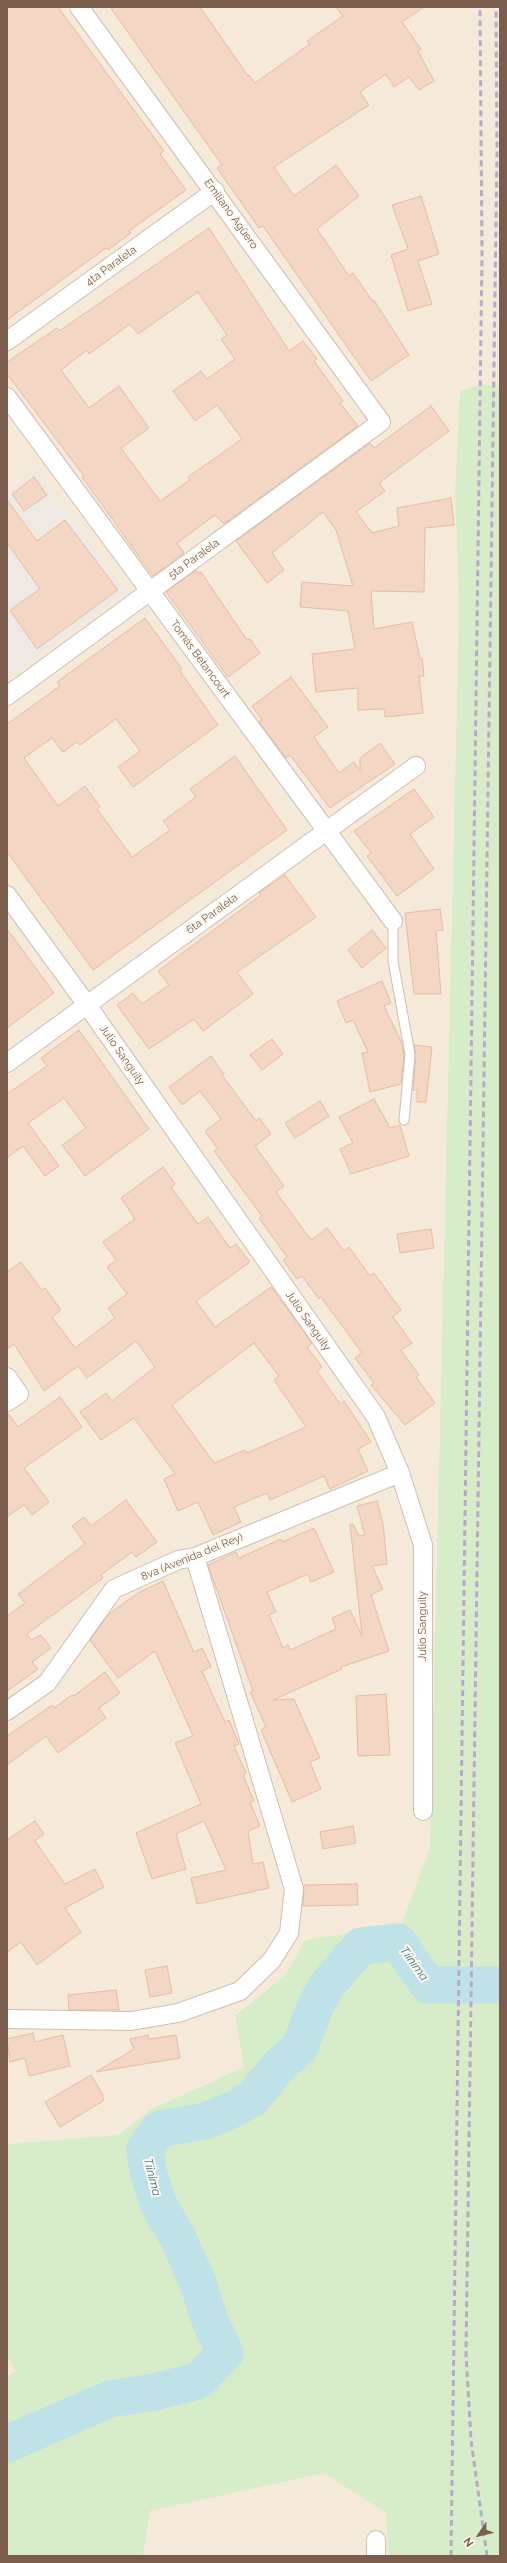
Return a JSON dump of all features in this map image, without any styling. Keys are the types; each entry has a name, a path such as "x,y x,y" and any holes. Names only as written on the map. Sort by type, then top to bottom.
{"street":[{"name":"Emiliano Agüero","path":"78,7 215,191 381,422"},
{"name":"4ta Paralela","path":"7,341 215,191"},
{"name":"Tomás Betancourt","path":"7,397 392,922"},
{"name":"5ta Paralela","path":"7,696 381,422"},
{"name":"6ta Paralela","path":"7,1063 416,766"},
{"name":"Julio Sanguily","path":"7,895 87,1005 376,1417 400,1473 423,1545 423,1811"},
{"path":"7,1377 19,1394 7,1402"},
{"name":"8va (Avenida del Rey)","path":"7,1711 47,1682 114,1590 178,1560 195,1556 400,1473"},
{"path":"7,2019 131,2021 178,2013 240,1991 272,1960 289,1933 294,1889 195,1556"}],"lane":[{"path":"392,922 393,961 410,1054 404,1120"}],"shaded area":[{"path":"7,7 500,7 500,387 483,384 460,391 455,490 459,608 430,1847 401,1925 305,1940 285,1975 235,2014 244,2067 151,2109 118,2135 7,2144"},
{"path":"36,470 126,592 7,678 7,491"},
{"path":"7,2358 16,2371 7,2376"},
{"path":"324,2472 386,2513 388,2556 143,2556 150,2511"}],"green space":[{"path":"483,384 500,387 500,2556 388,2556 386,2513 324,2473 150,2511 143,2556 7,2556 7,2376 16,2371 7,2358 7,2144 118,2135 151,2109 244,2067 235,2015 285,1975 305,1940 401,1925 430,1847 459,608 455,490 460,391"}],"building":[{"path":"7,7 58,7 164,151 160,154 186,190 129,231 131,233 108,250 106,248 7,320"},
{"path":"110,7 200,7 248,76 249,75 255,83 310,44 307,41 343,16 336,7 424,7 402,22 421,49 418,51 434,81 419,90 409,77 394,87 386,74 360,92 369,105 274,167 294,196 336,165 359,196 317,229 349,276 353,273 373,302 374,300 409,355 371,381 263,226 259,228 217,168 222,165"},
{"path":"421,196 439,254 418,261 432,304 408,311 391,255 408,249 392,205"},
{"path":"209,228 289,351 303,341 317,359 314,361 343,401 340,403 358,426 224,524 215,515 177,543 184,553 153,576 82,477 84,476 7,374 7,362 57,328 59,331","holes":["198,292 227,335 221,339 235,359 207,379 201,371 173,391 195,421 217,405 242,439 188,477 190,480 160,501 121,448 149,428 119,386 89,408 61,370 87,350 89,354 130,324 138,334"]},
{"path":"431,406 449,431 379,483 385,491 356,512 372,533 399,526 397,508 451,498 454,525 425,528 424,592 371,591 374,629 412,622 420,658 422,658 424,676 419,676 423,713 385,717 384,709 358,710 358,688 316,692 312,654 355,649 348,611 300,607 302,582 353,586 336,530 323,512 272,553 284,570 267,583 236,541 370,443 374,448"},
{"path":"34,477 47,495 24,511 12,494"},
{"path":"7,500 37,541 65,520 118,590 37,649 10,610 40,589 7,543"},
{"path":"196,570 198,573 201,572 247,640 250,639 260,653 228,677 166,592"},
{"path":"145,618 182,669 180,671 218,725 133,787 118,767 140,751 116,719 80,745 77,742 63,752 52,738 24,758 58,806 85,786 100,807 97,809 132,857 170,830 163,821 196,797 190,789 235,756 287,830 93,970 7,852 7,724 60,686 57,682"},
{"path":"291,677 328,727 314,737 339,773 354,762 360,771 360,758 380,743 395,764 330,808 290,755 286,758 259,722 262,720 252,706"},
{"path":"414,789 434,817 410,834 434,869 397,896 367,856 371,853 354,831"},
{"path":"285,875 316,917 237,972 253,994 203,1031 194,1019 149,1049 117,1005 133,993 142,1004 169,985 158,971 261,895 259,893"},
{"path":"440,909 443,930 436,931 441,994 414,994 405,913"},
{"path":"7,929 54,993 7,1028"},
{"path":"372,930 386,948 362,968 348,950"},
{"path":"382,981 391,1003 384,1006 402,1043 404,1054 401,1084 370,1092 362,1053 368,1052 353,1020 346,1023 337,1001"},
{"path":"79,1030 149,1129 85,1176 62,1145 86,1128 64,1098 28,1123 59,1166 45,1176 23,1146 7,1158 7,1094 47,1066 41,1058"},
{"path":"272,1039 283,1054 262,1070 250,1055"},
{"path":"414,1045 432,1047 426,1102 417,1102 417,1090 413,1090 416,1055"},
{"path":"211,1056 224,1074 222,1075 256,1121 259,1118 271,1134 255,1146 284,1186 276,1192 311,1240 327,1228 344,1251 349,1247 370,1276 374,1273 401,1310 393,1317 412,1343 401,1350 419,1375 416,1377 435,1403 405,1425 371,1385 374,1383 355,1358 362,1353 321,1297 319,1299 302,1276 297,1279 283,1260 287,1257 259,1218 262,1216 214,1151 218,1149 205,1131 221,1119 200,1091 182,1105 169,1087"},
{"path":"374,1099 390,1128 400,1125 409,1156 351,1174 340,1149 353,1143 339,1117"},
{"path":"320,1101 329,1116 295,1138 285,1123"},
{"path":"163,1167 175,1184 171,1187 198,1224 208,1217 230,1248 236,1244 250,1262 196,1301 215,1327 271,1287 312,1343 307,1347 322,1367 317,1371 340,1404 344,1401 371,1442 358,1449 368,1471 330,1489 324,1476 270,1500 267,1493 234,1507 241,1522 213,1535 198,1502 178,1511 164,1479 175,1474 134,1418 101,1440 80,1412 106,1393 112,1401 155,1367 136,1341 87,1378 78,1366 44,1391 14,1344 7,1349 7,1272 21,1262 42,1290 45,1288 61,1310 52,1317 75,1348 115,1318 108,1308 127,1294 107,1267 116,1260 103,1242 135,1219 121,1198","holes":["254,1343 279,1376 274,1380 306,1427 247,1453 245,1450 214,1463 172,1405"]},
{"path":"431,1229 434,1248 400,1253 397,1234"},
{"path":"60,1397 82,1427 24,1468 49,1502 32,1515 24,1505 7,1517 7,1412 18,1427"},
{"path":"126,1500 157,1542 136,1557 132,1552 101,1575 103,1578 27,1634 31,1640 41,1635 51,1648 32,1662 38,1669 7,1691 7,1616 25,1603 18,1594 85,1544 72,1526 84,1517 91,1526"},
{"path":"377,1501 383,1524 387,1564 372,1566 383,1589 371,1595 389,1651 341,1667 342,1669 273,1700 294,1699 320,1758 310,1762 321,1789 292,1802 261,1730 266,1727 250,1692 253,1691 208,1565 236,1552 239,1558 281,1539 282,1542 314,1528 334,1572 311,1582 308,1574 267,1592 276,1612 269,1615 283,1648 288,1645 290,1650 336,1629 332,1618 350,1610 362,1636 350,1524 353,1524 359,1536 365,1535 357,1506"},
{"path":"163,1581 194,1652 202,1648 211,1667 202,1671 225,1722 229,1720 239,1744 234,1746 246,1773 243,1775 254,1801 250,1802 260,1826 248,1831 253,1864 263,1862 269,1888 197,1904 191,1878 226,1870 204,1821 176,1834 186,1869 152,1879 136,1833 201,1804 175,1743 193,1736 155,1651 118,1678 90,1640 109,1614 138,1593"},
{"path":"105,1672 120,1693 99,1708 106,1718 58,1753 46,1736 7,1765 7,1736 52,1705 54,1708 72,1695 74,1696"},
{"path":"386,1694 390,1755 358,1756 356,1696"},
{"path":"35,1821 44,1834 35,1841 65,1884 95,1869 104,1887 65,1908 81,1932 37,1965 21,1942 7,1952 7,1840"},
{"path":"353,1826 356,1843 323,1849 320,1832"},
{"path":"357,1884 358,1905 303,1906 304,1885"},
{"path":"167,1966 172,1993 150,1997 145,1970"},
{"path":"116,1990 119,2010 69,2010 68,1995"},
{"path":"33,2033 35,2042 63,2035 70,2066 29,2076 25,2058 10,2062 7,2039"},
{"path":"148,2035 149,2039 176,2035 180,2058 96,2072 134,2049 130,2039"},
{"path":"91,2075 103,2095 103,2101 60,2127 45,2102"}],"waterway":[{"name":"Tíinima","path":"7,2444 110,2399 154,2392 198,2381 225,2353 210,2321 198,2283 178,2238 158,2203 148,2171 145,2149 159,2129 205,2121 234,2109 253,2098 276,2069 300,2047 315,2007 327,1985 361,1946 398,1942 428,1985 500,1985"}],"railway":[{"path":"451,2556 482,255 480,7"},
{"path":"487,2556 471,2440 466,2354 497,152 496,7"}]}
